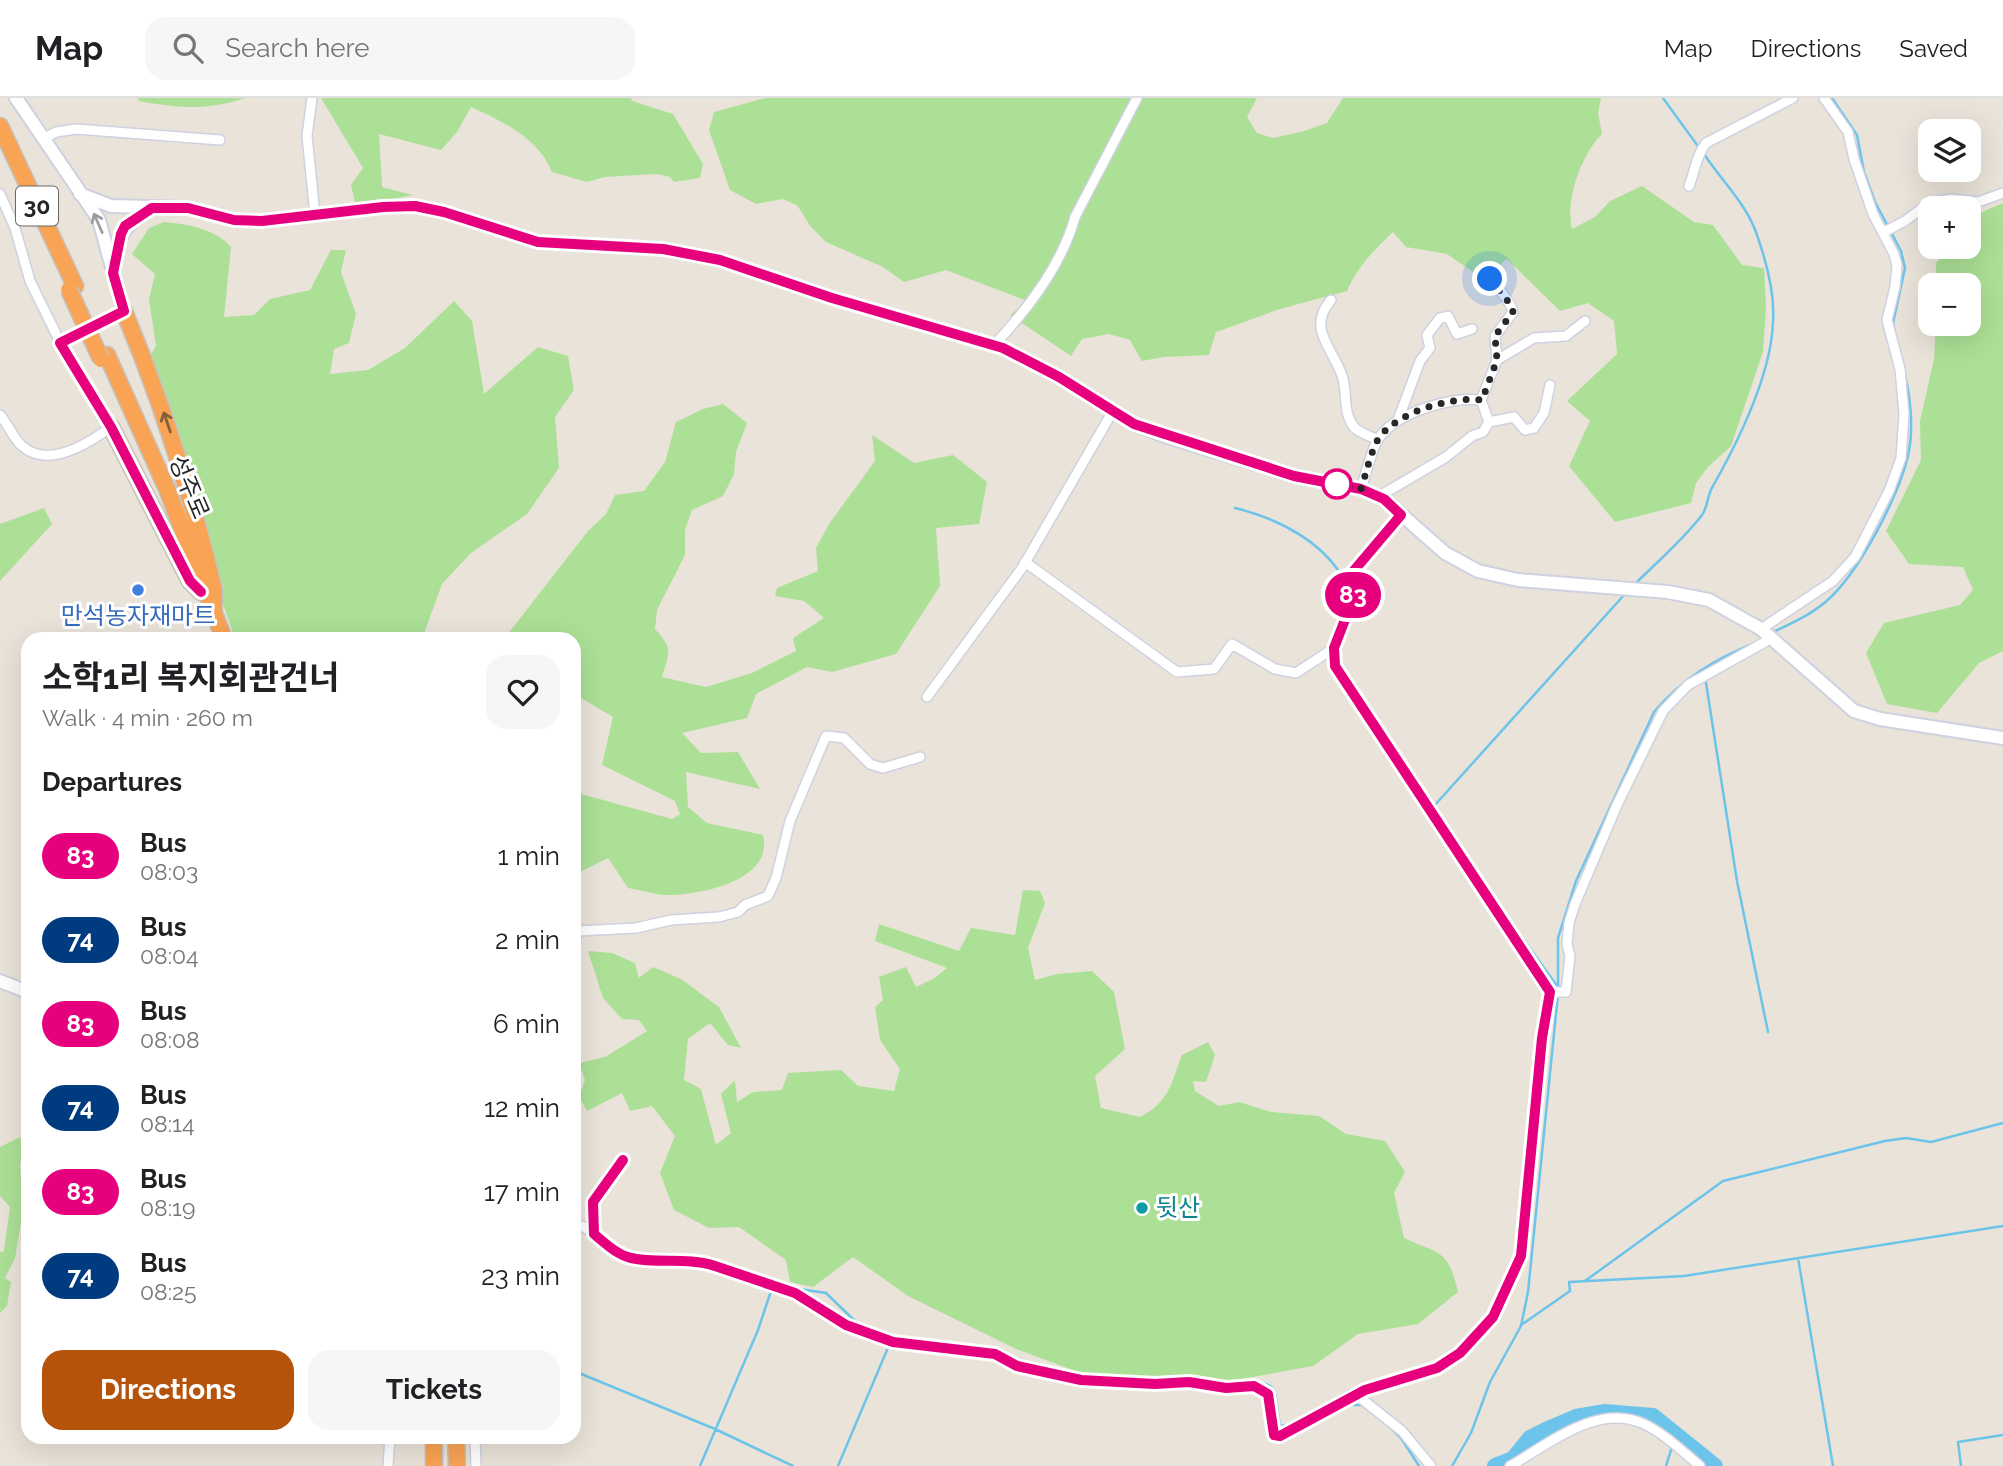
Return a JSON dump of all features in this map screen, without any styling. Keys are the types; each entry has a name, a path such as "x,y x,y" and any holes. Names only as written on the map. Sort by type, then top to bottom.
{"highway":[{"name":"30","path":"0,126 104,357"},
{"name":"30","path":"0,146 72,288"},
{"path":"124,311 163,410 188,484 214,590 214,607"},
{"name":"성주로","path":"104,357 170,514 215,632"},
{"name":"성주로","path":"104,357 167,489 222,632"},
{"path":"111,427 190,581 201,592"},
{"path":"434,1444 434,1466"},
{"path":"456,1444 457,1466"}],"street":[{"path":"16,98 99,220 124,311 60,343"},
{"path":"312,98 307,136 315,215"},
{"path":"994,345 1037,295 1137,98"},
{"path":"1689,186 1698,154 1706,143 1793,98"},
{"path":"1550,992 1566,992 1570,956 1567,944 1569,923 1617,805 1664,711 1688,685 1766,633 1843,571 1881,509 1900,458 1903,386 1887,320 1897,265 1889,230 1862,185 1848,132 1824,98"},
{"path":"43,139 56,132 76,129 220,140"},
{"path":"1889,230 1929,203 1951,199 1978,202 2003,193"},
{"path":"0,194 15,228 30,281 60,343 111,427 88,442 53,457 29,451 20,444 0,415"},
{"path":"80,194 111,206 188,208 234,220 262,221 415,206 444,212 538,242 663,249 720,260 845,302 994,345 1059,377 1134,424 1165,436 1294,476 1361,489 1373,494 1401,515 1445,553 1478,571 1518,580 1668,592 1709,600 1766,633 1854,711 1880,719 2003,738"},
{"path":"113,273 125,226 152,208"},
{"path":"1486,267 1490,279 1511,305 1513,312 1495,336 1497,360 1482,400 1489,422"},
{"path":"1331,300 1322,315 1324,341 1343,377 1349,420 1355,429 1378,440"},
{"path":"1361,489 1378,440 1398,420 1420,361 1430,348 1427,335 1440,318 1448,316 1457,334 1472,329"},
{"path":"1497,360 1534,338 1566,336 1585,321"},
{"path":"1373,494 1383,494 1446,457 1472,436 1483,432 1489,422 1514,417 1525,430 1534,428 1544,413 1550,385"},
{"path":"1398,420 1454,400 1482,400"},
{"path":"927,697 1025,562 1113,411"},
{"path":"581,1225 611,1249 629,1258 702,1262 795,1293 846,1325 893,1342 995,1354 1017,1366 1081,1380 1155,1384 1189,1382 1226,1388 1262,1388 1272,1403 1274,1435 1280,1436 1374,1387 1437,1368 1460,1353 1487,1325 1507,1291 1521,1256 1542,1038 1550,992 1335,666 1334,648 1353,599 1351,574 1401,515"},
{"path":"1025,562 1177,672 1214,668 1232,644 1275,668 1296,673 1334,648"},
{"path":"581,933 636,928 671,920 719,917 738,912 745,905 768,896 776,878 790,821 827,736 844,738 870,764 883,768 920,757"},
{"path":"0,981 21,989"},
{"path":"594,1234 593,1202 623,1160"},
{"path":"1358,1396 1402,1431 1431,1466"},
{"path":"1510,1466 1570,1430 1588,1423 1625,1420 1640,1423 1667,1438 1700,1466"},
{"path":"388,1466 390,1444"},
{"path":"475,1444 476,1466"}],"green space":[{"path":"137,98 245,98 205,107 179,107 139,101"},
{"path":"321,98 631,98 632,101 673,114 703,164 700,178 674,182 670,177 656,174 605,177 587,182 552,172 546,160 529,140 507,125 471,107 457,132 441,150 379,134 382,187 413,195 356,206 351,185 363,168"},
{"path":"765,98 1257,98 1247,117 1257,133 1273,138 1327,123 1343,98 1601,98 1598,113 1602,134 1587,154 1577,178 1571,205 1572,229 1595,217 1610,201 1642,186 1694,222 1713,225 1742,265 1764,268 1766,309 1763,352 1731,446 1708,467 1696,483 1691,503 1615,522 1569,466 1590,421 1567,401 1617,354 1614,321 1588,303 1560,311 1507,259 1483,279 1447,254 1406,247 1393,232 1361,267 1347,291 1280,309 1216,332 1209,355 1142,361 1130,340 1109,334 1082,339 1071,356 1010,315 1027,301 946,270 904,282 883,267 826,242 811,227 797,205 782,199 756,204 730,190 709,130 714,112"},
{"path":"2003,203 2003,651 1979,663 1937,713 1887,704 1866,653 1884,623 1960,605 1973,590 1963,567 1909,564 1886,531 1921,460 1920,421 1934,359 1935,336 1981,336 1981,273 1936,273 1936,263 1939,259 1981,259 1982,212"},
{"path":"164,222 191,226 217,236 231,247 224,317 254,315 270,299 310,290 331,250 346,250 341,272 356,314 349,343 334,349 330,374 368,370 405,348 454,301 472,321 484,394 538,347 568,356 574,390 555,417 559,468 527,514 471,553 442,584 425,632 233,632 196,524 147,361 156,346 149,299 155,274 132,254 149,228"},
{"path":"723,404 747,423 736,452 734,474 723,496 692,510 685,530 685,555 657,610 655,629 665,642 668,652 662,677 706,687 752,673 796,651 793,638 824,618 804,601 775,596 777,588 818,571 816,548 829,524 875,461 872,435 914,463 953,455 987,482 979,524 936,528 940,586 896,654 832,672 807,667 756,694 747,718 682,733 701,753 738,752 760,789 686,772 688,807 707,823 763,835 764,850 758,863 734,881 701,891 661,895 628,888 608,858 581,872 581,794 672,819 680,814 675,801 602,765 613,717 581,698 581,632 509,632 588,531 606,514 615,495 644,491 665,462 676,422 703,409"},
{"path":"44,508 52,524 0,581 0,524"},
{"path":"1023,890 1040,891 1045,903 1028,948 1035,980 1057,974 1092,971 1114,992 1125,1049 1095,1076 1101,1108 1140,1117 1150,1111 1168,1091 1182,1055 1208,1042 1215,1055 1206,1082 1193,1081 1195,1091 1219,1106 1239,1102 1271,1112 1319,1116 1346,1134 1385,1141 1405,1172 1394,1193 1404,1238 1435,1251 1446,1260 1458,1292 1418,1324 1358,1334 1313,1366 1230,1381 1081,1373 1016,1349 908,1296 853,1257 813,1287 790,1282 786,1260 739,1227 709,1228 674,1210 660,1173 675,1136 652,1106 630,1111 622,1093 587,1111 581,1100 585,1080 581,1063 605,1057 647,1031 639,1020 622,1019 603,998 588,951 612,953 635,963 639,978 653,967 681,979 719,1007 741,1048 728,1045 710,1023 688,1039 684,1080 701,1089 716,1145 731,1133 721,1094 735,1080 737,1102 753,1092 782,1090 788,1073 841,1070 858,1086 894,1091 900,1069 880,1040 875,1007 883,1000 879,977 906,967 916,987 947,968 875,941 879,924 959,951 971,928 1015,935"},
{"path":"20,1137 21,1222 15,1258 5,1278 11,1282 7,1306 0,1313 0,1252 4,1251 10,1207 0,1196 0,1147"}],"waterway":[{"path":"1663,98 1700,149"},
{"path":"1832,98 1857,135 1864,172 1875,202 1901,251 1905,268 1893,323 1895,334"},
{"path":"1635,584 1704,512 1711,490 1752,407 1771,343 1772,290 1754,226 1742,205 1704,154"},
{"path":"1773,632 1811,612 1832,596 1855,567 1878,530 1903,473 1910,445 1911,414 1904,371"},
{"path":"1235,508 1269,519 1316,546 1340,572 1348,588"},
{"path":"1557,986 1434,806 1625,594"},
{"path":"1338,653 1355,604"},
{"path":"1558,988 1558,938 1576,881 1654,712 1700,671 1755,643"},
{"path":"1338,660 1348,678"},
{"path":"1706,683 1737,881 1768,1032"},
{"path":"1360,696 1434,806"},
{"path":"1452,1466 1471,1433 1490,1382 1521,1326 1528,1292 1558,994"},
{"path":"1585,1281 1723,1181 1885,1141 1906,1138 1931,1142 2003,1123"},
{"path":"1521,1325 1570,1291 1569,1282 1684,1276 2003,1226"},
{"path":"1798,1258 1833,1466"},
{"path":"700,1466 758,1330 772,1288"},
{"path":"800,1289 826,1293 860,1326"},
{"path":"838,1466 887,1350"},
{"path":"1000,1352 1032,1364 1071,1373"},
{"path":"581,1374 715,1429 793,1466"},
{"path":"1080,1376 1165,1379"},
{"path":"1238,1384 1269,1385 1275,1395 1280,1426 1293,1424 1350,1390 1354,1405 1364,1405"},
{"path":"1495,1466 1513,1459 1530,1438 1550,1428 1576,1417 1605,1412 1653,1416 1715,1466"},
{"path":"1388,1425 1401,1438 1419,1466"},
{"path":"1961,1466 1958,1442 2003,1435"},
{"path":"1666,1466 1672,1447"}],"bus line":[{"name":"83","path":"201,592 190,581 111,427 60,343 124,311 113,273 121,234 125,226 152,208 188,208 234,220 262,221 383,207 415,206 444,212 538,242 663,249 720,260 832,298 1003,348 1059,377 1134,424 1294,476 1361,489 1384,499 1401,515 1351,574 1353,599 1334,648 1335,666 1550,992 1542,1038 1521,1256 1493,1317 1460,1353 1437,1368 1365,1390 1280,1436 1274,1435 1272,1403 1262,1388 1226,1388 1189,1382 1155,1384 1081,1380 1017,1366 995,1354 893,1342 846,1325 795,1293 715,1266 702,1262 629,1258 611,1249 594,1234 593,1202 623,1160"}],"place":[{"name":"만석농자재마트","path":"138,590"},
{"name":"뒷산","path":"1142,1208"}],"route":[{"path":"1337,484 1361,489 1378,440 1398,420 1454,400 1482,400 1497,360 1495,336 1513,312 1511,305 1500,295 1490,279"}]}
